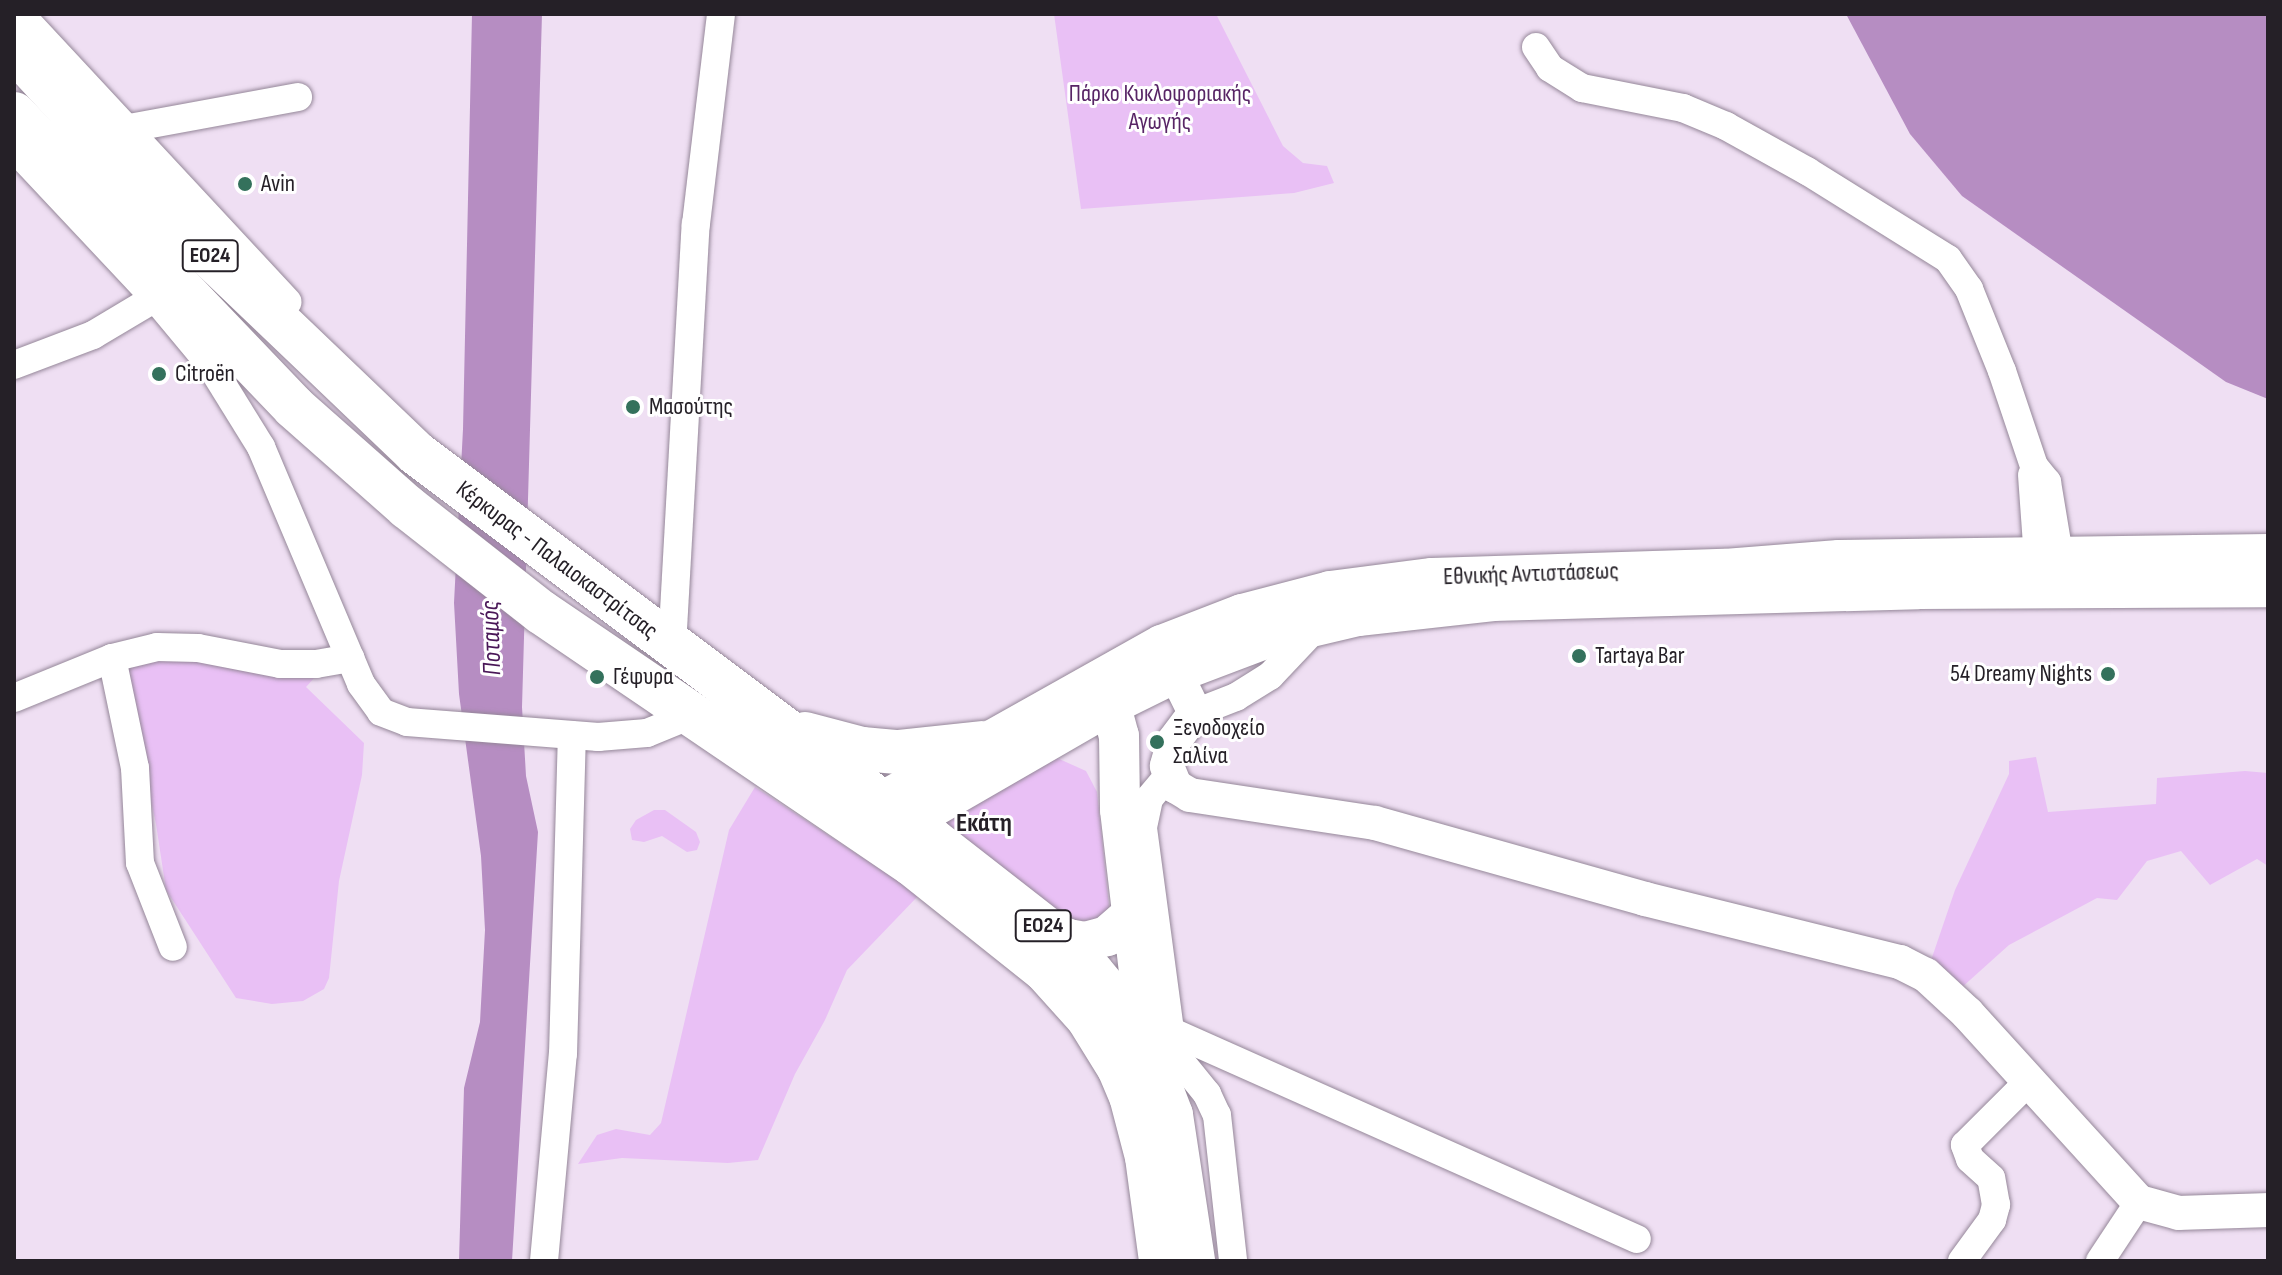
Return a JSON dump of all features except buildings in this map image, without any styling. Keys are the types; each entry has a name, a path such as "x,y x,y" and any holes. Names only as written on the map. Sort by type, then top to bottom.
{"main road":[{"name":"Κέρκυρας - Παλαιοκαστρίτσας","path":"14,49 163,211 416,453 782,728 1068,993 1094,1026 1119,1068 1142,1127 1161,1261"},
{"name":"Κέρκυρας - Παλαιοκαστρίτσας","path":"14,114 164,291 407,507 541,612 691,715 879,821 1046,929 1159,1044 1193,1261"},
{"path":"164,291 228,274"},
{"name":"Εθνικής Αντιστάσεως","path":"1169,659 1233,649 1319,623 1424,606 1493,601 1918,589 2268,554"},
{"name":"Εθνικής Αντιστάσεως","path":"879,821 1063,715 1274,604 1394,581 1471,575 1725,569 1839,560 2268,587"},
{"path":"1102,694 1119,736 1120,810 1133,913 1159,1044"},
{"path":"1063,715 1093,756 1120,810"},
{"name":"Εθνικής Αντιστάσεως","path":"879,821 984,743 1063,715"},
{"path":"782,728 879,750 984,743"},
{"path":"1046,929 1068,939 1085,942 1107,936 1133,913"}],"street":[{"path":"20,14 336,354 383,421"},
{"path":"672,647 696,224 721,14"},
{"path":"1536,47 1550,68 1582,88 1683,108 1726,126 1807,171 1948,259 1969,289 2002,371 2034,466 2030,485 2051,574"},
{"path":"124,129 298,97"},
{"path":"14,148 164,291 261,447 350,658 370,700 381,712 407,722 611,737 647,733 691,715"},
{"path":"14,365 93,335 164,291"},
{"path":"1319,623 1270,676 1236,697 1195,713 1168,753 1168,776 1175,786 1190,795 1375,823 1645,899 1900,962 1926,975 1967,1013 2139,1202 2179,1213 2268,1210"},
{"path":"14,698 112,658 148,648 176,646 280,664 316,664 350,658"},
{"path":"112,658 135,768 140,863 173,947"},
{"path":"1169,659 1195,713"},
{"path":"544,1261 563,1054 572,735"},
{"path":"1168,776 1149,799 1143,828 1159,1044 1182,1063 1207,1094 1217,1115 1233,1261"},
{"path":"1159,1044 1637,1239"},
{"path":"1962,1261 1992,1220 1996,1205 1991,1178 1970,1159 1965,1145 2028,1082"},
{"path":"2100,1261 2139,1202"}],"green space":[{"name":"Πάρκο Κυκλοφοριακής Αγωγής","path":"1054,14 1216,14 1283,146 1303,163 1327,166 1334,183 1294,193 1081,209"},
{"path":"165,656 316,676 306,687 364,743 362,775 339,881 329,978 324,989 303,1001 272,1004 236,998 166,890 156,824 121,663"},
{"path":"2036,757 2048,812 2156,804 2157,778 2245,771 2268,773 2268,866 2257,859 2210,885 2181,851 2147,861 2117,900 2097,898 2009,945 1960,989 1926,975 1955,890 2009,774 2009,761"},
{"path":"1057,758 1086,771 1097,792 1109,906 1107,913 1090,922 1072,922 943,824 941,817"},
{"path":"755,787 919,895 847,970 825,1020 795,1074 758,1160 728,1163 622,1158 578,1164 597,1135 616,1129 650,1135 661,1123 729,830"},
{"path":"654,810 665,810 696,832 700,842 697,850 687,852 662,836 644,842 632,840 630,829 636,820"}],"water":[{"name":"Ποταμός","path":"472,14 542,14 522,707 526,776 538,832 512,1261 459,1261 464,1088 480,1022 485,930 481,856 459,694 454,603 463,429"},
{"path":"1846,14 2268,14 2268,399 2226,382 1962,196 1910,134"}],"place":[{"name":"Avin","path":"245,184"},
{"name":"Citroën","path":"159,374"},
{"name":"Μασούτης","path":"633,407"},
{"name":"Tartaya Bar","path":"1579,656"},
{"name":"54 Dreamy Nights","path":"2108,674"},
{"name":"Γέφυρα","path":"597,677"},
{"name":"Ξενοδοχείο Σαλίνα","path":"1157,742"}],"district":[{"name":"Εκάτη","path":"984,824"}]}
